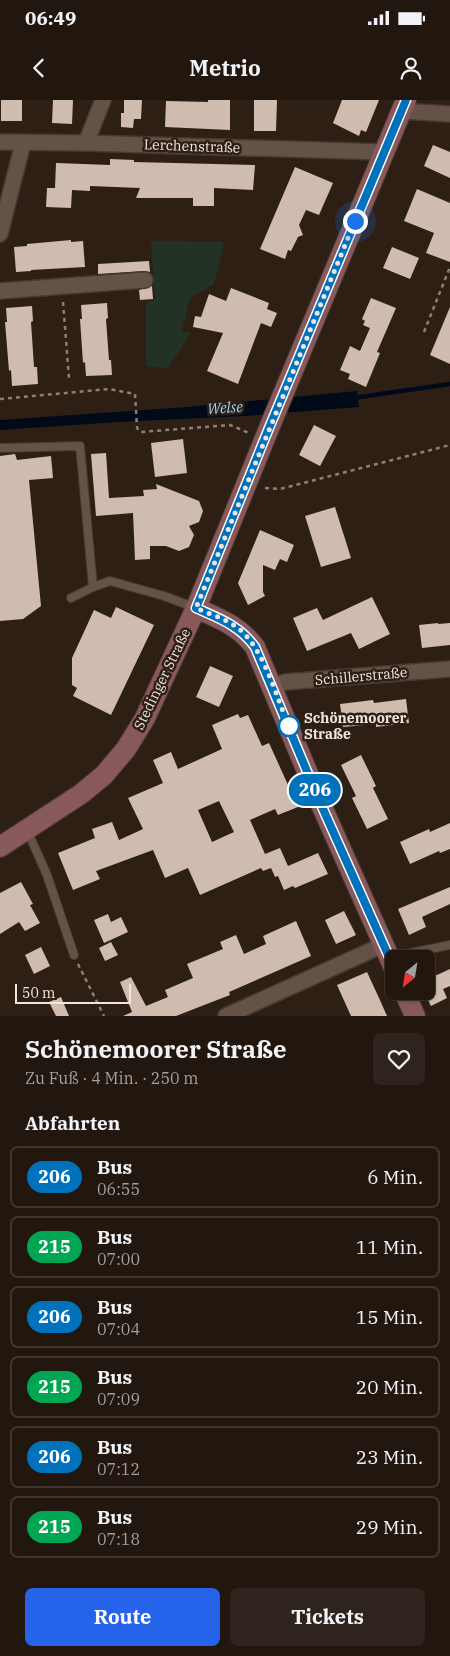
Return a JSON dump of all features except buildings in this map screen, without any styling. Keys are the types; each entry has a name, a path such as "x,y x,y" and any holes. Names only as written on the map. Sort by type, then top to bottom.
{"main road":[{"name":"Stedinger Straße","path":"0,847 81,794 104,775 126,749 145,718 196,608 403,106"},
{"path":"196,608 234,625 246,635 255,647 319,800 386,950"},
{"path":"408,1000 415,1016"}],"street":[{"path":"86,142 103,100"},
{"path":"403,106 450,114"},
{"name":"Lerchenstraße","path":"0,142 86,142 384,152"},
{"path":"0,234 23,143"},
{"path":"0,291 145,280"},
{"name":"Schillerstraße","path":"273,687 285,682 450,668"},
{"path":"226,1016 385,958"}],"lane":[{"path":"0,448 80,446 93,587"},
{"path":"71,598 110,581 164,596 196,608"},
{"path":"27,830 47,875 74,956"},
{"path":"428,950 450,946"}],"path":[{"path":"424,332 450,267"},
{"path":"61,286 69,378"},
{"path":"0,399 109,389 135,394 137,427 141,432 230,425 264,440"},
{"path":"245,486 280,489 450,445"},
{"path":"74,956 104,1016"}],"green space":[{"path":"151,241 224,242 214,284 190,298 182,331 191,333 168,368 146,366 146,303 155,299"}],"water":[{"path":"357,391 359,407 246,416 0,430 0,420 187,407"}],"waterway":[{"name":"Welse","path":"353,398 450,384"}],"bus line":[{"name":"206","path":"386,950 319,800 255,647 246,635 234,625 196,608 406,100"}],"place":[{"name":"Schönemoorer Straße","path":"289,726"}],"route":[{"path":"289,726 255,647 246,635 234,625 196,608 355,221"}]}
